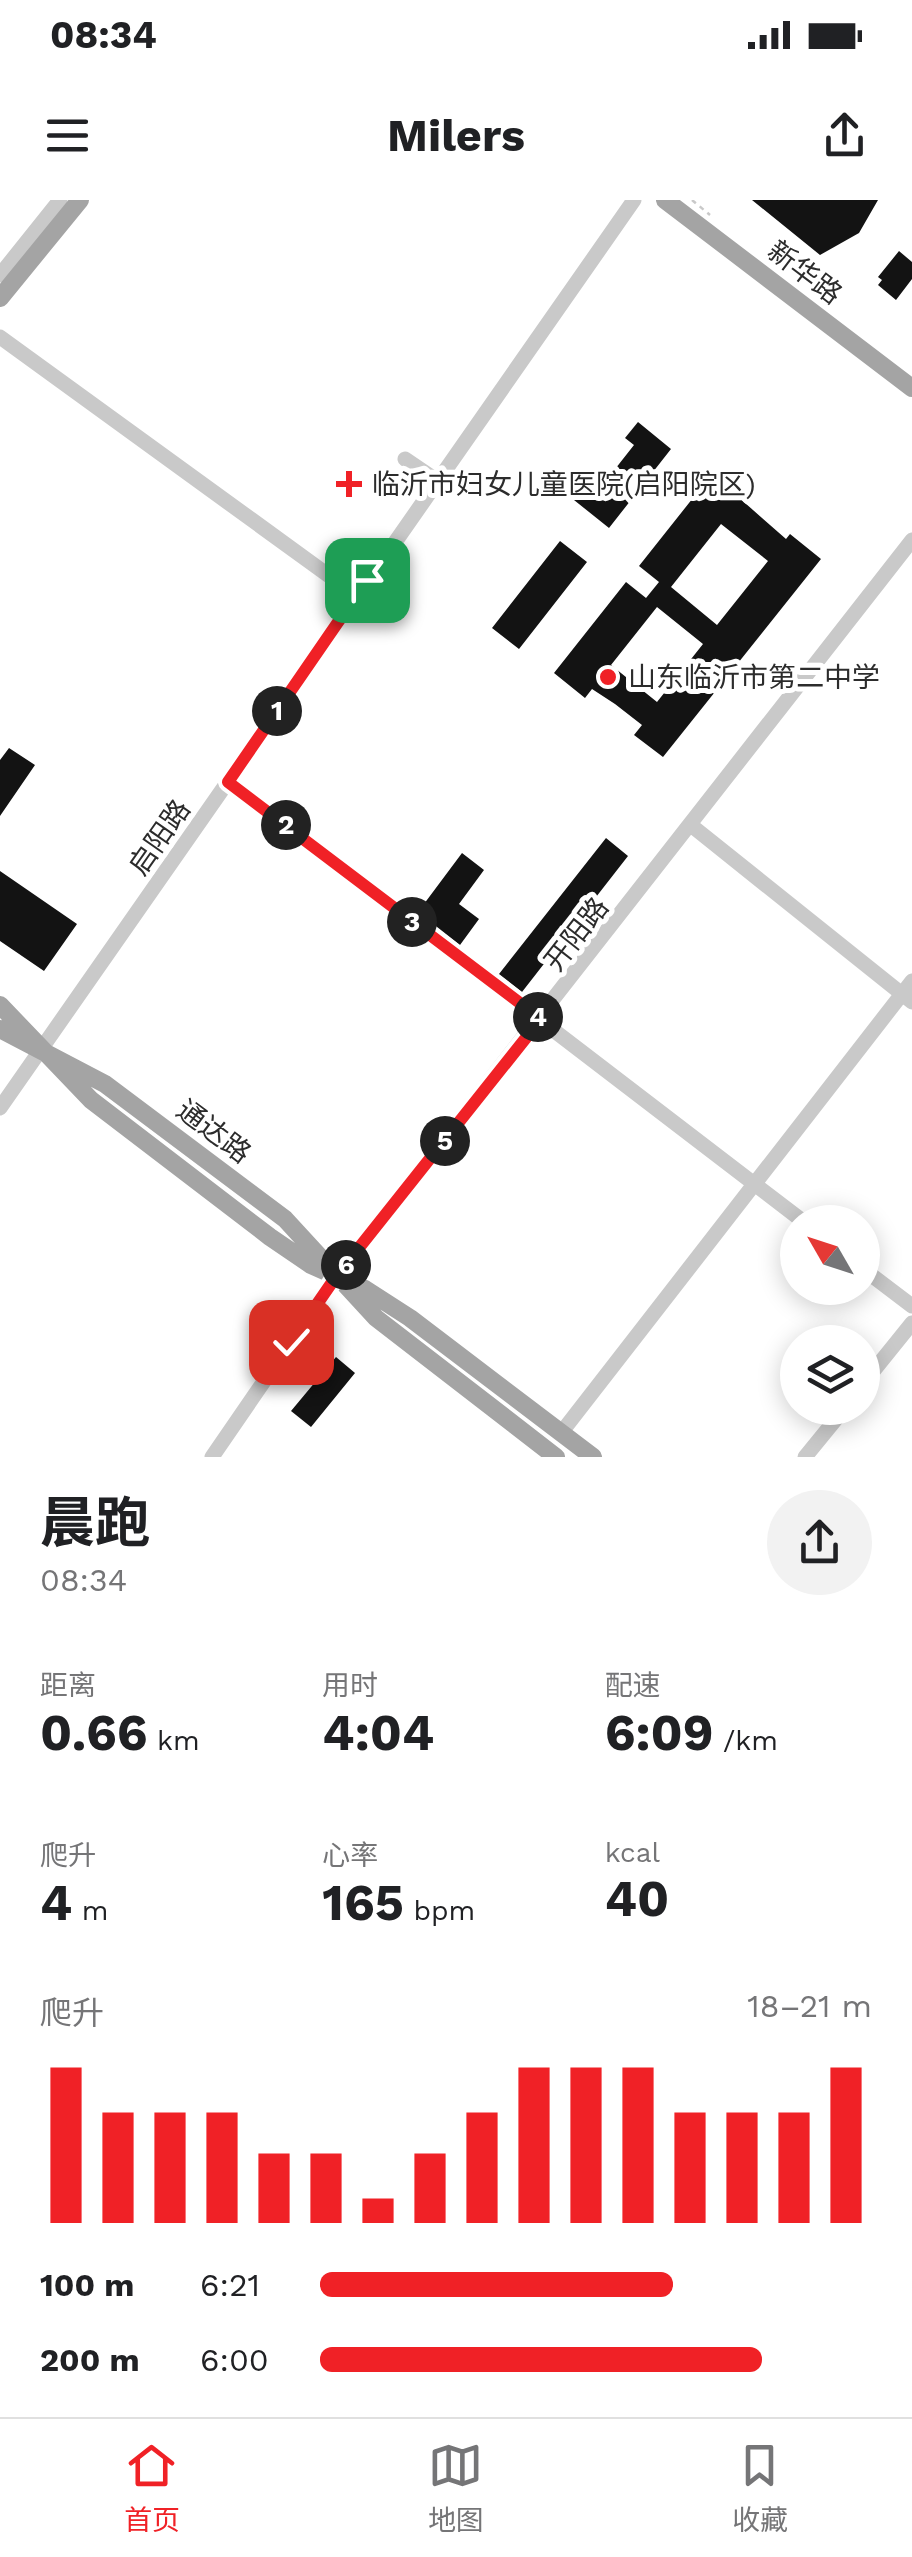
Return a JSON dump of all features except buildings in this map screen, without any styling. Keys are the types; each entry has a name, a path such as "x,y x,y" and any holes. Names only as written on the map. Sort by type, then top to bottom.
{"main road":[{"path":"0,285 69,200"},
{"path":"0,298 80,200"},
{"name":"新华路","path":"664,200 912,388"},
{"name":"通达路","path":"0,1005 43,1050"},
{"name":"通达路","path":"0,1029 105,1084 286,1219 335,1278 376,1318 556,1457"},
{"name":"通达路","path":"335,1278 365,1289 410,1318 593,1457"}],"street":[{"path":"0,275 60,200"},
{"name":"启阳路","path":"0,1108 634,200"},
{"path":"0,338 207,484 239,501 360,590"},
{"path":"405,459 438,476"},
{"name":"开阳路","path":"212,1457 335,1278 912,540"},
{"path":"228,782 782,1205"},
{"path":"562,1433 754,1184 909,992 692,826"},
{"path":"880,1282 912,1306"},
{"path":"880,1363 912,1323"},
{"path":"805,1457 831,1425"}],"place":[{"name":"临沂市妇女儿童医院(启阳院区)","path":"349,484"},
{"name":"山东临沂市第二中学","path":"608,677"}],"route":[{"path":"291,1342 335,1278 541,1019 228,782 367,580"}]}
